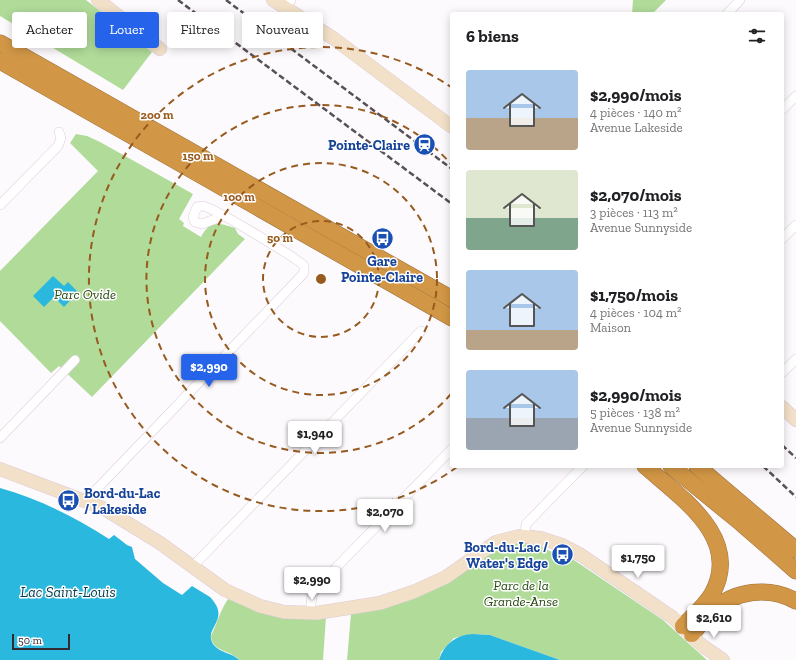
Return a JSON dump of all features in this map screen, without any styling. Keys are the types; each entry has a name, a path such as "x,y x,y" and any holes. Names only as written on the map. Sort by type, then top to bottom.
{"highway":[{"path":"0,43 450,298"},
{"path":"0,61 450,317"},
{"path":"647,468 702,518 713,535 718,550 719,574 715,588 688,630"},
{"path":"673,468 741,523 796,571"},
{"path":"699,468 796,550"},
{"path":"688,630 724,602 740,595 765,592 780,594 796,601"}],"street":[{"path":"98,0 160,49"},
{"path":"729,12 740,0"},
{"path":"281,2 333,38 450,126"},
{"path":"784,108 796,96"},
{"path":"0,205 58,146 61,138 59,132"},
{"path":"88,501 94,492 304,273 304,266 298,260 223,216"},
{"path":"784,237 796,225"},
{"path":"193,566 421,331"},
{"path":"784,372 796,359"},
{"path":"0,438 75,360"},
{"path":"784,409 796,420"},
{"path":"310,613 312,596 316,588 450,451"},
{"path":"525,536 526,524 581,468"},
{"path":"0,470 88,501 122,518 193,566 220,587 260,606 284,612 310,613 362,607 398,597 446,577 484,548 496,542 515,536 525,536 552,541 573,550 688,630 707,650 722,660"}],"green space":[{"path":"0,0 86,0 101,12 95,12 95,48 147,48 152,52 123,90 53,48 87,48 87,12 12,12 12,23 0,16"},
{"path":"633,0 666,0 654,12 632,12"},
{"name":"Parc Ovide","path":"76,134 87,136 100,142 193,194 179,219 184,223 183,226 201,237 211,225 220,224 235,228 238,234 245,239 92,397 59,366 51,373 0,321 0,271 98,171 70,143"},
{"name":"Parc de la Grande-Anse","path":"520,541 537,544 563,558 565,554 663,620 707,660 560,660 490,635 472,634 454,638 441,652 439,660 347,660 351,614 493,550"},
{"path":"228,599 259,612 326,617 323,660 239,660 231,654 218,648 212,641 211,636"}],"water":[{"path":"53,276 64,286 68,282 78,292 64,307 54,297 44,307 33,296"},
{"name":"Lac Saint-Louis","path":"0,488 56,509 109,539 114,535 132,547 135,559 163,583 182,595 192,586 210,597 216,604 218,611 217,620 211,633 212,642 217,648 233,655 239,660 0,660"},
{"path":"472,634 490,635 560,660 439,660 444,649 451,641 461,636"}],"railway":[{"path":"178,0 450,203"},
{"path":"226,0 450,168"},
{"path":"784,447 796,458"},
{"path":"765,468 796,497"}],"place":[{"name":"Pointe-Claire","path":"425,145"},
{"name":"Gare Pointe-Claire","path":"382,239"},
{"name":"Bord-du-Lac / Lakeside","path":"69,501"},
{"name":"Bord-du-Lac / Water's Edge","path":"563,555"}]}
